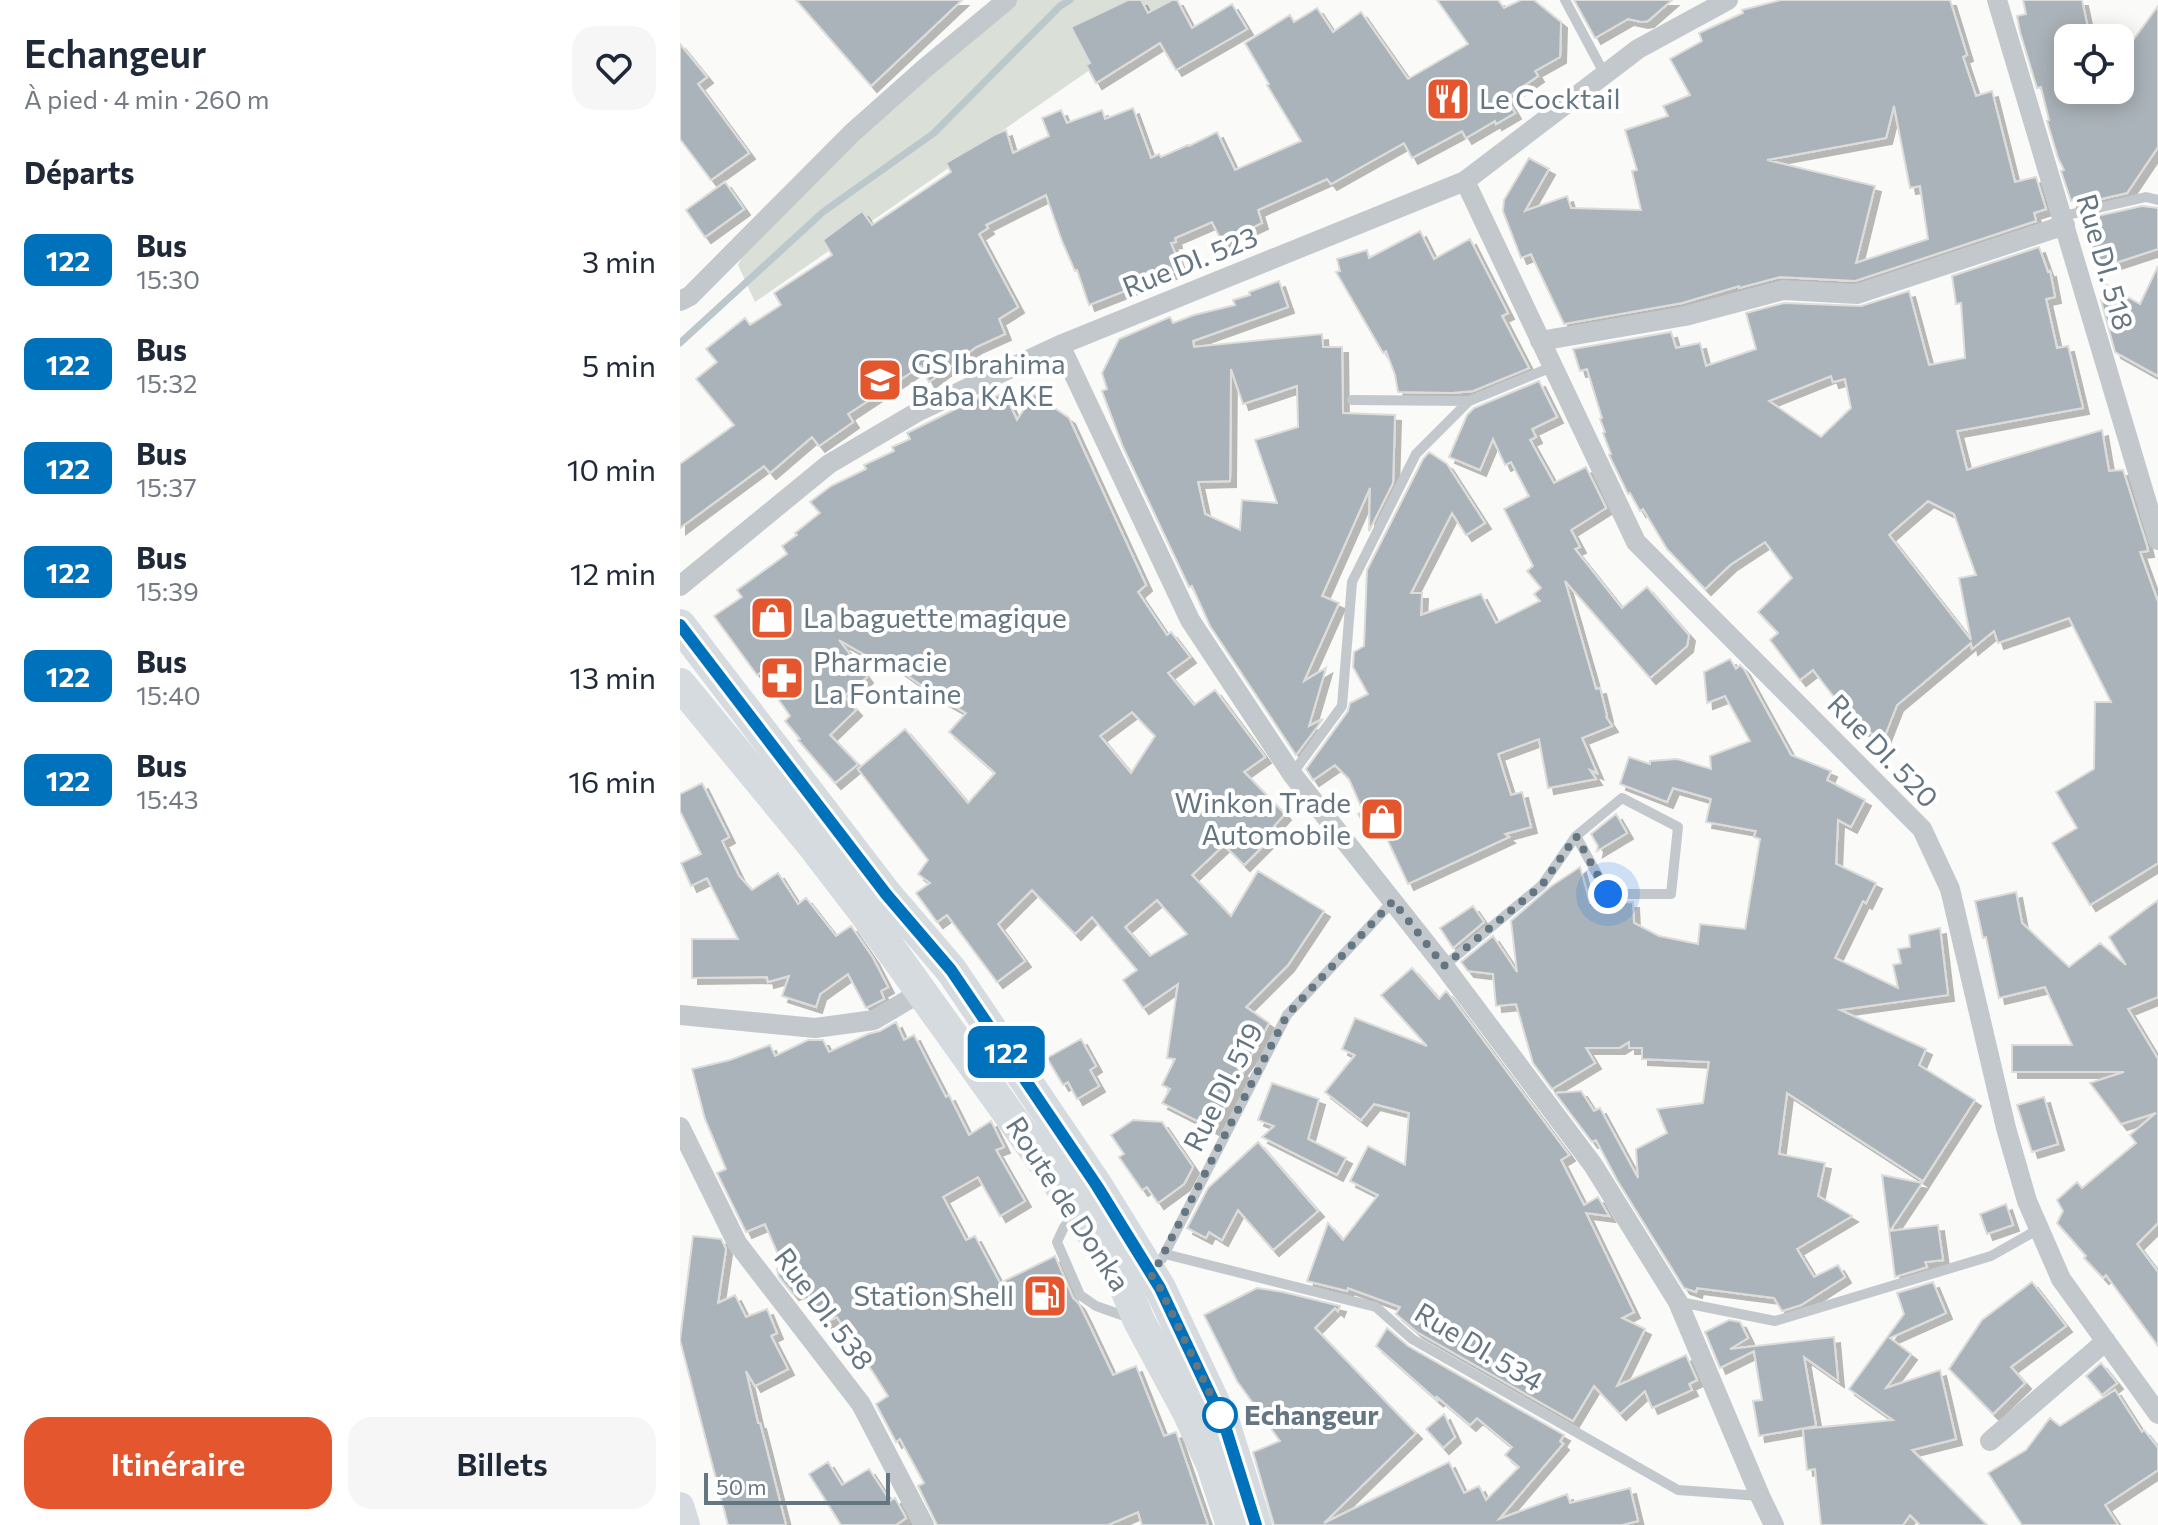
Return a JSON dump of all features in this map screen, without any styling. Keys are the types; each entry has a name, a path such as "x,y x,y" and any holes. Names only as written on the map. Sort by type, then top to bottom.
{"main road":[{"name":"Route de Donka","path":"680,625 875,903 921,992 1079,1212 1123,1282 1139,1321 1188,1412 1212,1465 1232,1525"},
{"name":"Route de Donka","path":"680,684 811,843 951,970 1097,1186 1159,1265 1160,1288 1224,1423 1256,1525"},
{"path":"680,1506 686,1525"}],"street":[{"path":"680,301 690,296 852,133 1007,0"},
{"name":"Rue DI. 523","path":"680,586 829,464 919,411 1060,345 1465,181 1638,49 1726,0"},
{"name":"Rue DI. 518","path":"1997,0 2154,512 2158,540"},
{"name":"Rue DI. 520","path":"1465,181 1636,542 1922,829 1950,889 2006,1128 2027,1201 2061,1279 2158,1414"},
{"path":"1540,341 1685,316 1783,290 1857,294 2064,220"},
{"path":"1060,345 1190,620 1292,774 1444,966 1593,1165 1678,1302 1774,1525"},
{"path":"680,1015 815,1028 874,1020 921,992"},
{"name":"Rue DI. 538","path":"680,1127 737,1243 861,1404 924,1525"},
{"path":"1990,1441 2106,1341"}],"lane":[{"path":"1565,0 1604,73"},
{"path":"2064,220 2146,197 2158,200"},
{"path":"1292,774 1342,706 1352,582 1416,454 1469,401 1552,367"},
{"path":"1352,400 1469,401"},
{"path":"1444,966 1542,885 1576,836 1622,798 1678,827 1671,894 1608,894 1576,836"},
{"name":"Rue DI. 519","path":"1159,1265 1287,1015 1393,901"},
{"path":"1079,1212 1064,1227 1057,1242 1080,1295 1096,1306 1139,1321"},
{"path":"1678,1302 1775,1321 1991,1256 2039,1229"},
{"name":"Rue DI. 534","path":"1159,1265 1376,1307 1412,1339 1678,1490 1760,1496"}],"shaded area":[{"path":"1007,0 1179,0 1107,58 755,302 738,265 765,213"}],"building":[{"path":"796,0 962,0 871,86"},
{"path":"1128,0 1141,0 1148,13 1177,0 1192,28 1232,4 1247,29 1176,70 1160,43 1096,83 1086,65 1090,63 1071,27"},
{"path":"1437,0 1498,0 1504,8 1521,0 1534,0 1561,22 1560,57 1535,71 1538,76 1506,98 1515,113 1466,138 1462,131 1412,158 1404,143 1331,184 1327,179 1258,210 1262,223 1222,242 1212,222 1175,238 1176,242 1171,243 1181,269 1089,305 1046,195 986,225 988,228 979,234 1018,307 999,319 1005,334 976,347 929,382 921,366 848,414 853,422 819,446 812,437 770,473 764,466 680,528 680,464 734,425 696,379 717,362 706,349 745,318 750,325 781,305 774,293 832,255 823,240 862,211 872,225 951,172 946,163 996,134 1006,130 1013,153 1049,136 1042,118 1061,110 1067,123 1102,110 1105,119 1133,108 1151,158 1189,146 1217,132 1235,170 1301,141 1245,43 1290,15 1294,22 1317,8 1333,32 1361,12 1408,79 1468,44"},
{"path":"1574,0 1672,0 1648,21 1628,19 1595,38"},
{"path":"1781,0 1950,0 1976,96 1992,91 2015,182 2036,177 2046,209 2034,213 2036,221 1855,281 1780,277 1682,303 1564,324 1531,254 1521,258 1503,211 1504,200 1529,158 1549,169 1525,211 1567,196 1571,208 1641,210 1632,171 1637,170 1625,130 1668,116 1663,106 1690,95 1670,59 1702,41 1699,33 1743,13 1742,10","holes":["1894,106 1910,188 1920,186 1928,239 1856,263 1875,186 1767,160 1886,138"]},
{"path":"2023,0 2082,0 2087,24 2054,24 2054,104 2134,104 2134,39 2158,6 2158,147 2127,193 2079,204 2077,199 2071,201 2047,121 2041,87 2037,88 2020,32 2017,16 2026,14"},
{"path":"680,44 707,77 698,84 749,153 711,180 680,139"},
{"path":"725,182 744,209 705,237 686,210"},
{"path":"2142,206 2158,208 2158,249 2100,268 2084,219"},
{"path":"1420,231 1434,259 1470,239 1508,313 1502,316 1529,368 1473,391 1398,392 1386,351 1383,353 1336,272 1340,271 1337,259 1367,250 1369,258"},
{"path":"2039,247 2050,271 2055,297 2046,299 2057,348 2068,346 2083,408 1957,431 1967,470 2102,430 2109,471 2123,470 2147,546 2148,551 2140,552 2158,602 2158,863 2090,905 2052,843 2077,828 2056,792 2094,769 2095,702 2111,702 2069,618 1998,643 1994,631 1972,649 1971,643 1897,705 1884,738 1857,728 1861,718 1832,701 1834,697 1813,670 1800,680 1770,640 1778,633 1758,612 1792,578 1765,542 1730,565 1705,589 1667,549 1643,509 1640,511 1628,494 1609,455 1587,369 1580,371 1573,349 1671,332 1676,348 1700,343 1706,366 1756,349 1746,313 1784,303 1861,306 1909,291 1929,365 1965,358 1961,303 1956,304 1952,276","holes":["1831,376 1833,382 1845,379 1851,408 1821,437 1769,401","1928,501 1954,514 1976,575 1959,578 1971,640 1889,535"]},
{"path":"2158,266 2158,376 2115,352 2101,300 2110,298 2105,284 2140,304"},
{"path":"1279,281 1288,307 1193,341 1194,347 1322,334 1323,347 1342,347 1343,413 1395,415 1393,483 1369,531 1370,488 1322,596 1339,603 1304,681 1326,668 1309,726 1323,719 1296,755 1210,626 1192,586 1189,587 1123,447 1102,391 1107,389 1102,373 1119,339 1170,317 1173,323 1235,305 1233,300 1250,295 1249,292","holes":["1231,369 1243,404 1297,386 1298,427 1255,440 1277,503 1242,500 1240,530 1205,514 1198,482 1230,481"]},
{"path":"1539,381 1557,417 1532,429 1536,437 1530,440 1554,483 1586,467 1606,508 1571,530 1580,547 1575,549 1622,608 1647,587 1689,635 1687,646 1650,678 1565,581 1596,689 1600,688 1606,717 1612,726 1582,738 1597,773 1590,770 1596,779 1548,788 1539,739 1498,754 1511,795 1522,792 1531,827 1505,834 1509,837 1408,884 1381,826 1370,833 1358,814 1363,811 1349,779 1335,765 1313,780 1306,769 1348,711 1350,703 1368,694 1353,667 1354,652 1364,646 1367,570 1429,452 1447,464 1485,523 1466,535 1452,513 1411,593 1422,593 1421,615 1481,594 1496,623 1540,601 1534,594 1541,588 1527,571 1533,566 1504,509 1529,496 1511,462 1505,465 1493,439 1480,470 1449,457 1467,415 1474,408"},
{"path":"986,394 988,399 1002,394 1017,420 1034,394 1069,418 1146,585 1138,592 1167,635 1171,632 1190,657 1168,673 1194,705 1215,690 1265,757 1244,772 1285,814 1274,826 1278,831 1244,865 1224,845 1192,875 1231,916 1258,871 1324,911 1288,965 1246,1007 1269,1023 1240,1071 1243,1072 1213,1129 1162,1103 1170,1089 1162,1085 1175,1059 1167,1058 1178,984 1143,1008 1123,980 1137,970 1092,917 1075,934 1032,890 998,924 1025,961 997,982 947,915 937,922 916,893 930,883 918,874 928,860 858,769 905,729 968,803 995,773 949,732 966,713 924,689 887,661 883,665 839,640 867,677 844,696 856,710 830,735 858,764 835,783 798,740 785,721 790,716 714,616 742,597 737,590 787,554 782,546 820,513 810,502 831,486 866,469 864,465 894,451 892,447 910,439 907,433","holes":["1132,712 1155,736 1131,773 1100,736","1157,900 1187,934 1150,956 1125,927"]},
{"path":"1730,659 1736,669 1740,665 1744,669 1791,755 1831,771 1827,780 1865,800 1851,827 1838,820 1836,864 1876,883 1866,903 1863,901 1835,958 1898,988 1893,965 1901,963 1898,949 1910,947 1909,935 1940,928 1948,995 1840,1010 1926,1049 1919,1065 1975,1100 1923,1181 1787,1093 1779,1154 1825,1163 1818,1196 1852,1216 1797,1249 1814,1277 1838,1265 1845,1277 1801,1305 1782,1311 1774,1298 1697,1288 1696,1292 1684,1288 1596,1140 1592,1142 1555,1093 1581,1091 1594,1111 1600,1108 1638,1178 1636,1149 1667,1133 1657,1109 1703,1103 1709,1062 1642,1059 1642,1048 1629,1048 1629,1042 1619,1048 1586,1048 1595,1063 1552,1089 1533,1063 1516,1004 1496,1006 1493,974 1468,971 1461,962 1493,936 1517,972 1511,921 1550,887 1580,867 1590,903 1633,902 1634,923 1659,936 1698,944 1700,924 1745,929 1760,839 1754,837 1756,831 1706,822 1711,799 1673,788 1667,802 1620,784 1629,757 1650,764 1650,761 1677,759 1711,769 1710,756 1750,741 1725,696 1707,703 1704,672"},
{"path":"702,783 729,837 722,841 739,876 752,890 778,873 798,904 806,898 836,936 851,926 888,987 881,991 884,999 866,1008 848,974 820,994 816,1007 782,996 789,976 768,982 767,977 692,978 692,939 738,939 707,878 691,886 681,863 701,854 680,811 680,794"},
{"path":"1616,814 1627,833 1597,851 1598,846 1591,834"},
{"path":"2016,892 2022,923 2069,967 2100,943 2126,965 2109,937 2158,900 2158,997 2128,1009 2158,1059 2158,1223 2137,1244 2158,1272 2158,1346 2106,1275 2103,1278 2084,1258 2086,1256 2057,1223 2063,1211 2057,1200 2077,1182 2082,1188 2136,1143 2130,1135 2156,1113 2121,1124 2090,1083 2124,1072 2012,1072 2012,1045 2072,1045 2045,987 1999,998 1975,901"},
{"path":"1473,906 1484,922 1453,948 1440,928"},
{"path":"1412,968 1439,999 1446,991 1448,993 1569,1155 1561,1160 1584,1205 1598,1197 1609,1216 1586,1213 1634,1312 1622,1318 1645,1329 1617,1386 1686,1355 1697,1380 1689,1384 1692,1390 1652,1408 1645,1391 1620,1414 1594,1386 1573,1421 1417,1332 1396,1314 1400,1307 1348,1288 1347,1291 1307,1281 1328,1223 1343,1240 1378,1195 1350,1181 1368,1146 1405,1165 1409,1113 1374,1104 1361,1120 1325,1092 1355,1055 1342,1049 1355,1018 1427,1046 1381,995"},
{"path":"896,1022 904,1040 914,1035 969,1135 991,1121 1004,1147 996,1150 1025,1201 1000,1216 978,1177 943,1197 966,1240 975,1236 1000,1283 1055,1256 1113,1375 1136,1366 1164,1436 1176,1432 1208,1525 1142,1525 1138,1512 1108,1525 937,1525 918,1486 924,1483 900,1439 896,1442 876,1404 888,1396 837,1317 820,1324 806,1289 793,1294 779,1277 777,1269 783,1266 765,1224 746,1232 717,1173 726,1169 705,1119 692,1069 730,1060 770,1045 775,1056 808,1040 823,1040 829,1052"},
{"path":"1081,1039 1096,1066 1090,1070 1099,1086 1077,1099 1068,1082 1063,1085 1047,1058"},
{"path":"1272,1083 1319,1099 1308,1139 1346,1158 1337,1175 1262,1137 1274,1126 1258,1120"},
{"path":"2044,1097 2058,1144 2032,1152 2017,1105"},
{"path":"1133,1120 1162,1122 1193,1167 1184,1184 1158,1203 1147,1187 1142,1190 1119,1157 1124,1154 1111,1135"},
{"path":"1258,1142 1318,1211 1273,1250 1238,1210 1222,1240 1209,1232 1206,1238 1187,1228 1208,1188"},
{"path":"1882,1175 1922,1183 1890,1231 1938,1225 1943,1260 1925,1262 1927,1267 1895,1277"},
{"path":"2006,1204 2013,1225 1987,1234 1980,1214"},
{"path":"693,1236 721,1239 726,1249 718,1303 735,1295 746,1317 767,1309 777,1333 771,1336 788,1369 755,1386 746,1371 786,1525 728,1525 680,1340"},
{"path":"1933,1282 1946,1313 1890,1338 1911,1354 1886,1388 1940,1370 1956,1439 1912,1450 1987,1525 1920,1525 1910,1515 1903,1525 1821,1525 1815,1469 1807,1470 1803,1429 1893,1420 1849,1389 1904,1314 1897,1293"},
{"path":"2032,1282 2066,1326 2011,1367 2025,1383 1993,1414 1949,1369 1982,1320"},
{"path":"1257,1288 1340,1306 1338,1311 1335,1308 1315,1328 1416,1433 1324,1523 1449,1462 1464,1493 1479,1486 1486,1500 1519,1467 1505,1455 1512,1447 1477,1418 1470,1425 1376,1346 1387,1328 1408,1346 1564,1435 1560,1441 1563,1444 1499,1519 1567,1494 1570,1503 1630,1488 1638,1521 1622,1525 1274,1525 1253,1452 1280,1441 1237,1381 1204,1315"},
{"path":"1729,1320 1740,1322 1748,1338 1730,1349 1834,1337 1838,1381 1804,1357 1816,1426 1759,1436 1753,1401 1762,1400 1754,1351 1720,1368 1705,1332"},
{"path":"2101,1363 2117,1383 2102,1395 2086,1376"},
{"path":"2115,1390 2142,1432 2144,1430 2158,1448 2158,1470 2105,1505 2118,1525 2022,1525 1988,1473 2026,1450 2050,1418 2060,1426"},
{"path":"1444,1414 1455,1437 1443,1448 1426,1429"},
{"path":"828,1462 842,1485 869,1469 890,1501 895,1498 906,1518 896,1525 841,1525 809,1474"}],"waterway":[{"path":"680,343 823,212 934,133 1060,6 1070,0"}],"bus line":[{"name":"122","path":"680,625 886,894 951,970 1097,1186 1160,1288 1224,1423 1256,1525"}],"place":[{"name":"Le Cocktail","path":"1448,99"},
{"name":"GS Ibrahima Baba KAKE","path":"880,380"},
{"name":"La baguette magique","path":"772,618"},
{"name":"Pharmacie La Fontaine","path":"782,678"},
{"name":"Winkon Trade Automobile","path":"1382,819"},
{"name":"Station Shell","path":"1045,1296"},
{"name":"Echangeur","path":"1220,1415"}],"route":[{"path":"1220,1415 1224,1423 1152,1276 1287,1015 1393,901 1444,966 1542,885 1576,836 1608,894"}]}
